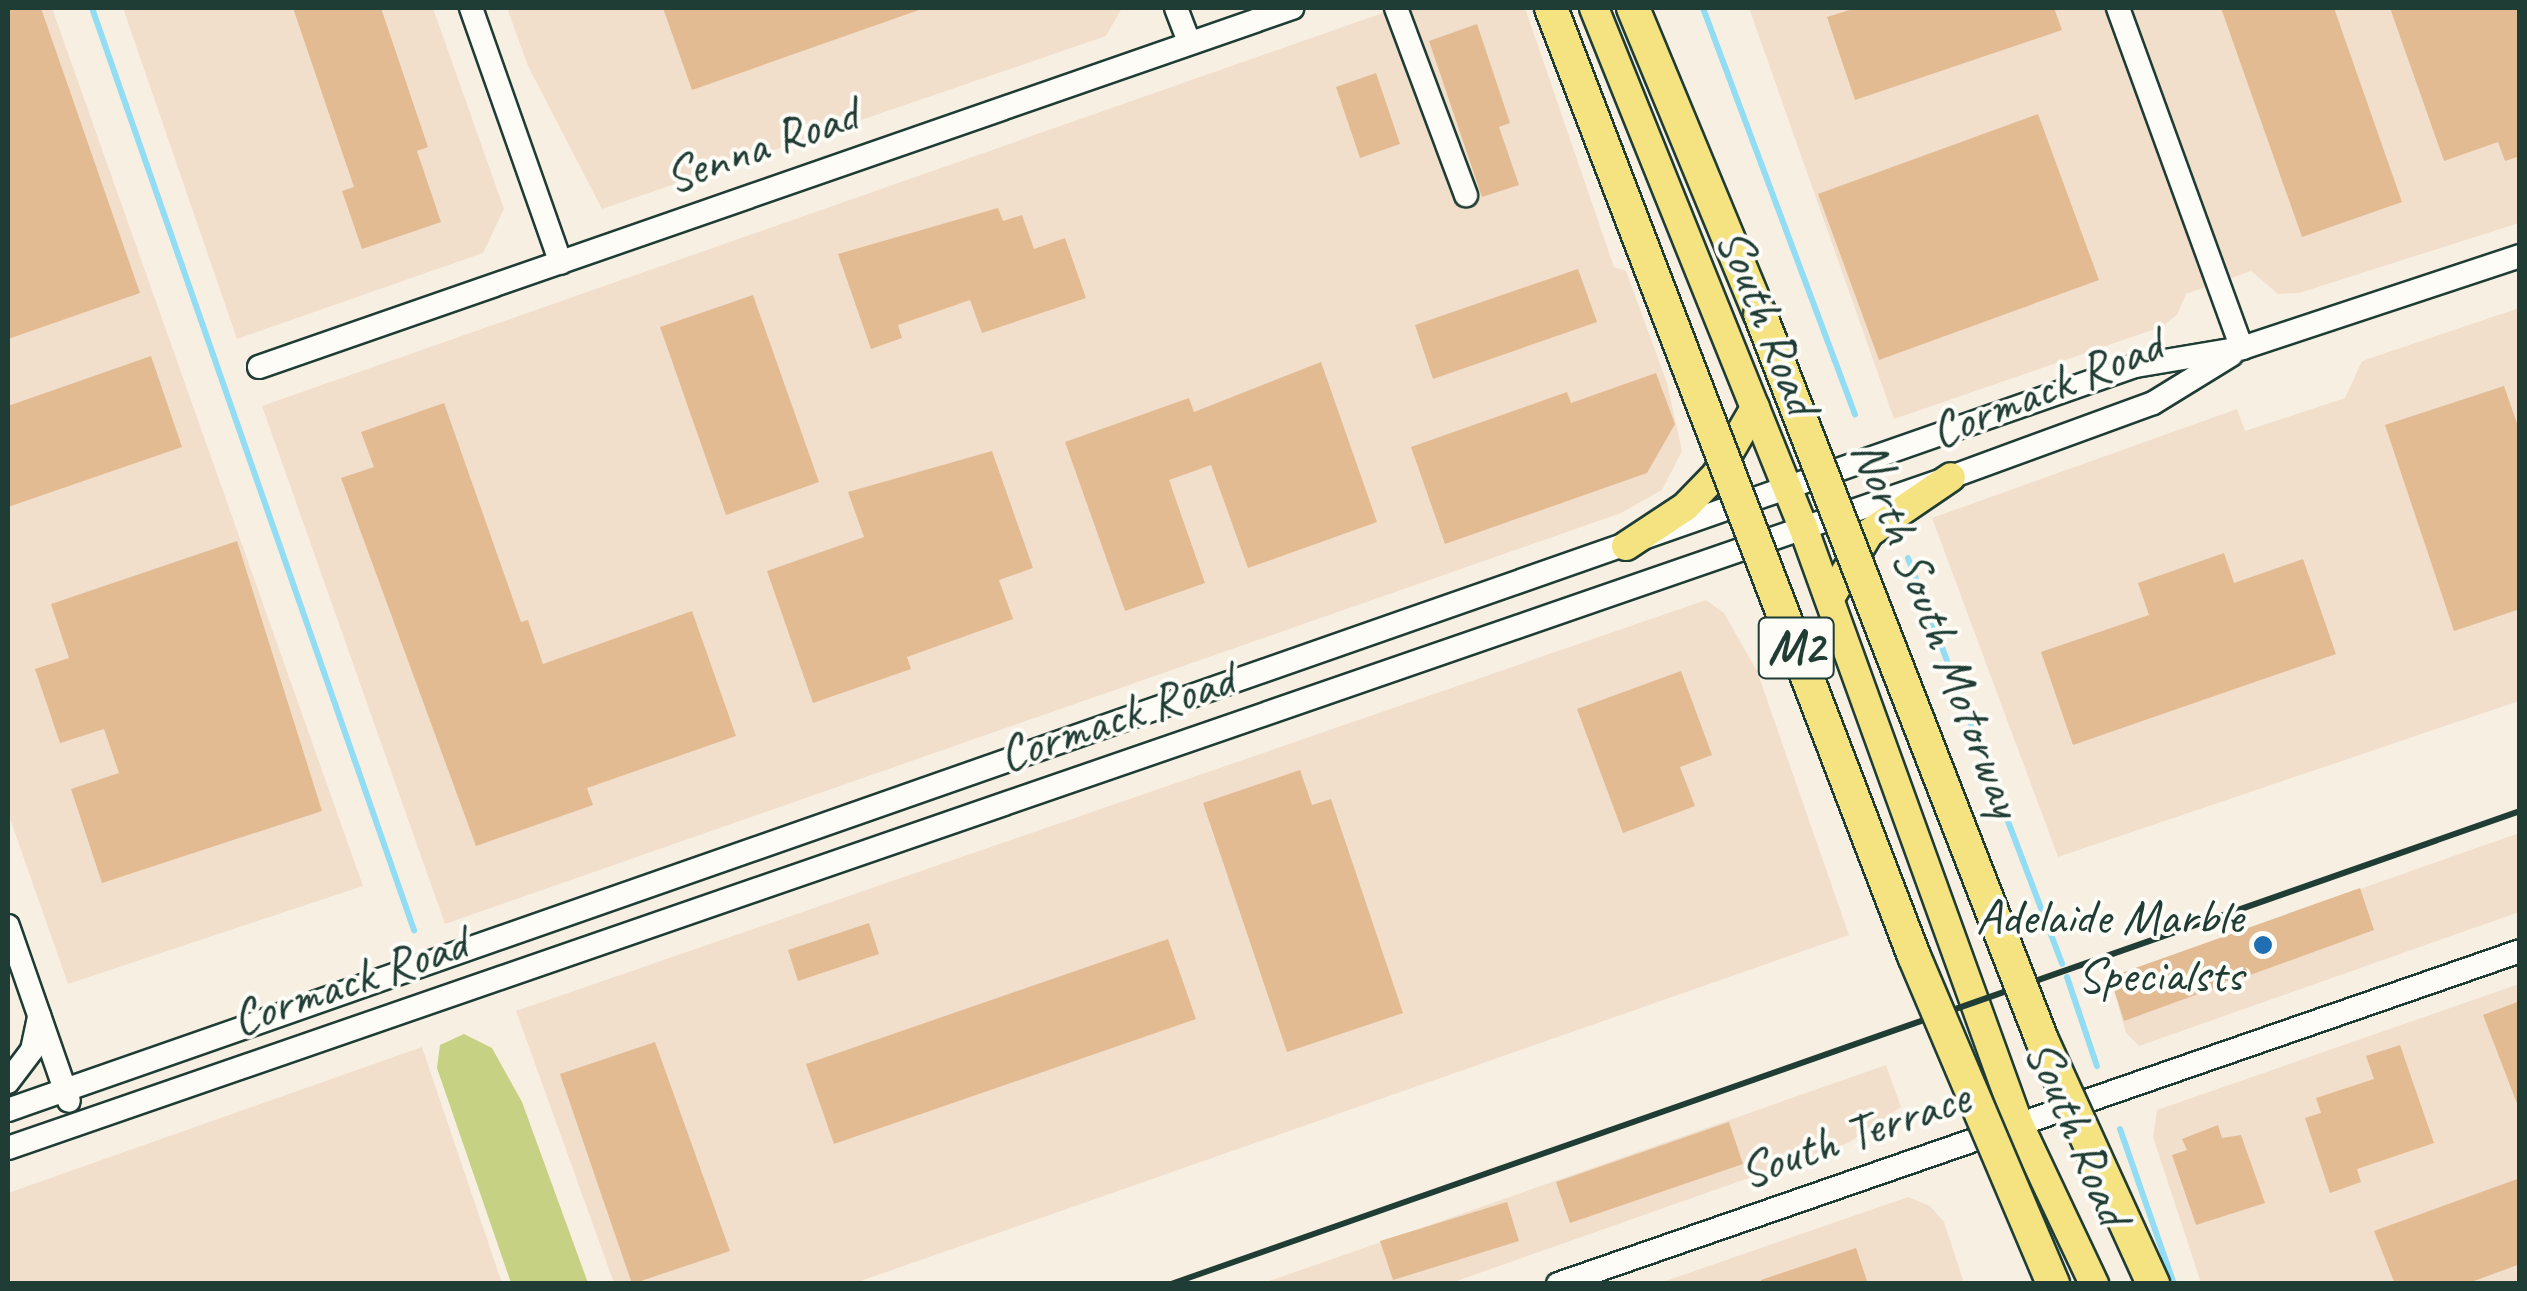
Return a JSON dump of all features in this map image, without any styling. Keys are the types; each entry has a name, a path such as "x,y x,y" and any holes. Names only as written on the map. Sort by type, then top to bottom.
{"highway":[{"name":"M2","path":"1551,8 1914,956 2052,1284"},
{"name":"North South Motorway","path":"1633,8 1760,314 2042,1040 2152,1284"}],"main road":[{"name":"South Road","path":"1594,8 1803,527 2019,1125 2094,1284"},
{"path":"1626,546 1684,507 1716,475 1756,408"},
{"path":"1830,598 1868,533 1951,477"}],"street":[{"path":"471,8 560,263"},
{"path":"1176,8 1188,42"},
{"name":"Senna Road","path":"259,367 1292,8"},
{"path":"1396,8 1466,195"},
{"path":"2118,8 2242,348"},
{"name":"Cormack Road","path":"8,1110 2135,366 2242,348 2520,256"},
{"name":"Cormack Road","path":"8,1148 1951,477 2153,403 2242,348"},
{"path":"1459,604 1475,644"},
{"path":"8,926 77,1124"},
{"name":"South Terrace","path":"1558,1284 2520,952"},
{"path":"8,1082 32,1050 39,1015"}],"shaded area":[{"path":"8,8 52,8 363,886 68,984 8,813"},
{"path":"123,8 433,8 504,209 483,253 237,339"},
{"path":"507,8 1122,8 1106,36 602,209 528,66"},
{"path":"1397,8 1525,8 1614,267 1626,271 1667,383 1682,451 1662,490 1621,513 445,924 262,406"},
{"path":"1749,8 2519,8 2519,223 2299,293 2278,294 2251,271 2186,294 2177,315 2161,327 1894,419"},
{"path":"2519,308 2519,701 2058,857 1932,518 2237,409 2245,431 2345,398 2362,361"},
{"path":"1706,600 1724,613 1757,671 1849,935 855,1283 614,1283 516,1011"},
{"path":"2519,833 2519,912 2139,1046 2126,1033 2110,977"},
{"path":"2519,984 2519,1283 2201,1283 2153,1137 2157,1110"},
{"path":"422,1047 502,1283 8,1283 8,1193"},
{"path":"1886,1065 1901,1107 1848,1143 1451,1283 1261,1284"},
{"path":"1908,1197 1930,1206 1944,1222 1964,1283 1657,1284"}],"green space":[{"path":"464,1034 492,1048 522,1102 588,1283 511,1283 437,1068 440,1045"}],"building":[{"path":"8,8 41,8 140,293 8,339"},
{"path":"293,8 381,8 428,147 417,151 441,222 362,249 342,191 354,187"},
{"path":"663,8 918,8 919,10 692,90"},
{"path":"1856,8 2054,8 2062,30 1855,100 1827,17"},
{"path":"2221,8 2334,8 2402,202 2302,237"},
{"path":"2390,8 2520,8 2520,156 2505,161 2498,142 2444,161"},
{"path":"1477,24 1510,123 1499,127 1519,185 1482,197 1429,41"},
{"path":"1376,73 1400,144 1360,158 1336,87"},
{"path":"2038,114 2099,280 1879,360 1818,194"},
{"path":"998,208 1003,221 1022,215 1034,249 1065,238 1086,298 982,333 970,300 898,325 902,338 871,349 838,254"},
{"path":"1578,269 1597,322 1433,379 1415,325"},
{"path":"753,295 819,482 726,515 660,327"},
{"path":"151,356 182,447 8,507 8,406"},
{"path":"1321,362 1377,522 1248,568 1211,465 1169,480 1205,583 1125,611 1065,442 1189,398 1194,412"},
{"path":"1656,373 1675,424 1647,473 1445,544 1411,447 1567,392 1571,403"},
{"path":"2504,386 2520,432 2520,609 2454,631 2385,425"},
{"path":"444,403 521,622 528,620 543,664 692,611 736,736 587,788 593,805 476,846 341,478 374,467 361,432"},
{"path":"992,451 1033,568 999,580 1013,619 907,657 911,669 813,703 767,571 864,537 848,492"},
{"path":"237,541 322,811 102,883 71,789 119,773 104,729 60,743 35,669 69,658 51,604"},
{"path":"2224,553 2234,583 2303,559 2336,654 2073,745 2041,652 2149,615 2138,583"},
{"path":"1681,671 1712,755 1680,767 1695,806 1623,833 1577,709"},
{"path":"1300,770 1312,805 1331,799 1403,1013 1287,1052 1203,803"},
{"name":"Adelaide Marble Specialsts","path":"2360,888 2374,930 2124,1021 2110,977"},
{"path":"869,923 879,954 798,981 788,950"},
{"path":"1168,939 1196,1019 834,1144 806,1064"},
{"path":"2520,1001 2520,1106 2518,1106 2483,1015"},
{"path":"655,1042 730,1251 632,1284 560,1074"},
{"path":"2400,1045 2434,1143 2357,1169 2361,1182 2330,1193 2305,1118 2321,1113 2316,1098 2374,1079 2366,1056"},
{"path":"1729,1122 1743,1164 1570,1223 1556,1182"},
{"path":"2218,1125 2222,1138 2241,1135 2265,1203 2196,1225 2172,1155 2187,1150 2182,1139"},
{"path":"2520,1178 2520,1264 2466,1284 2395,1284 2374,1231"},
{"path":"1507,1202 1519,1241 1393,1280 1380,1241"},
{"path":"1856,1248 1868,1284 1762,1284 1761,1280"}],"waterway":[{"path":"92,8 414,930"},
{"path":"1703,8 1855,414"},
{"path":"1908,558 2062,964"},
{"path":"2067,977 2097,1066"},
{"path":"2120,1129 2174,1284"}],"railway":[{"path":"1171,1284 2520,811"}],"place":[{"name":"Adelaide Marble Specialsts","path":"2263,945"}]}
